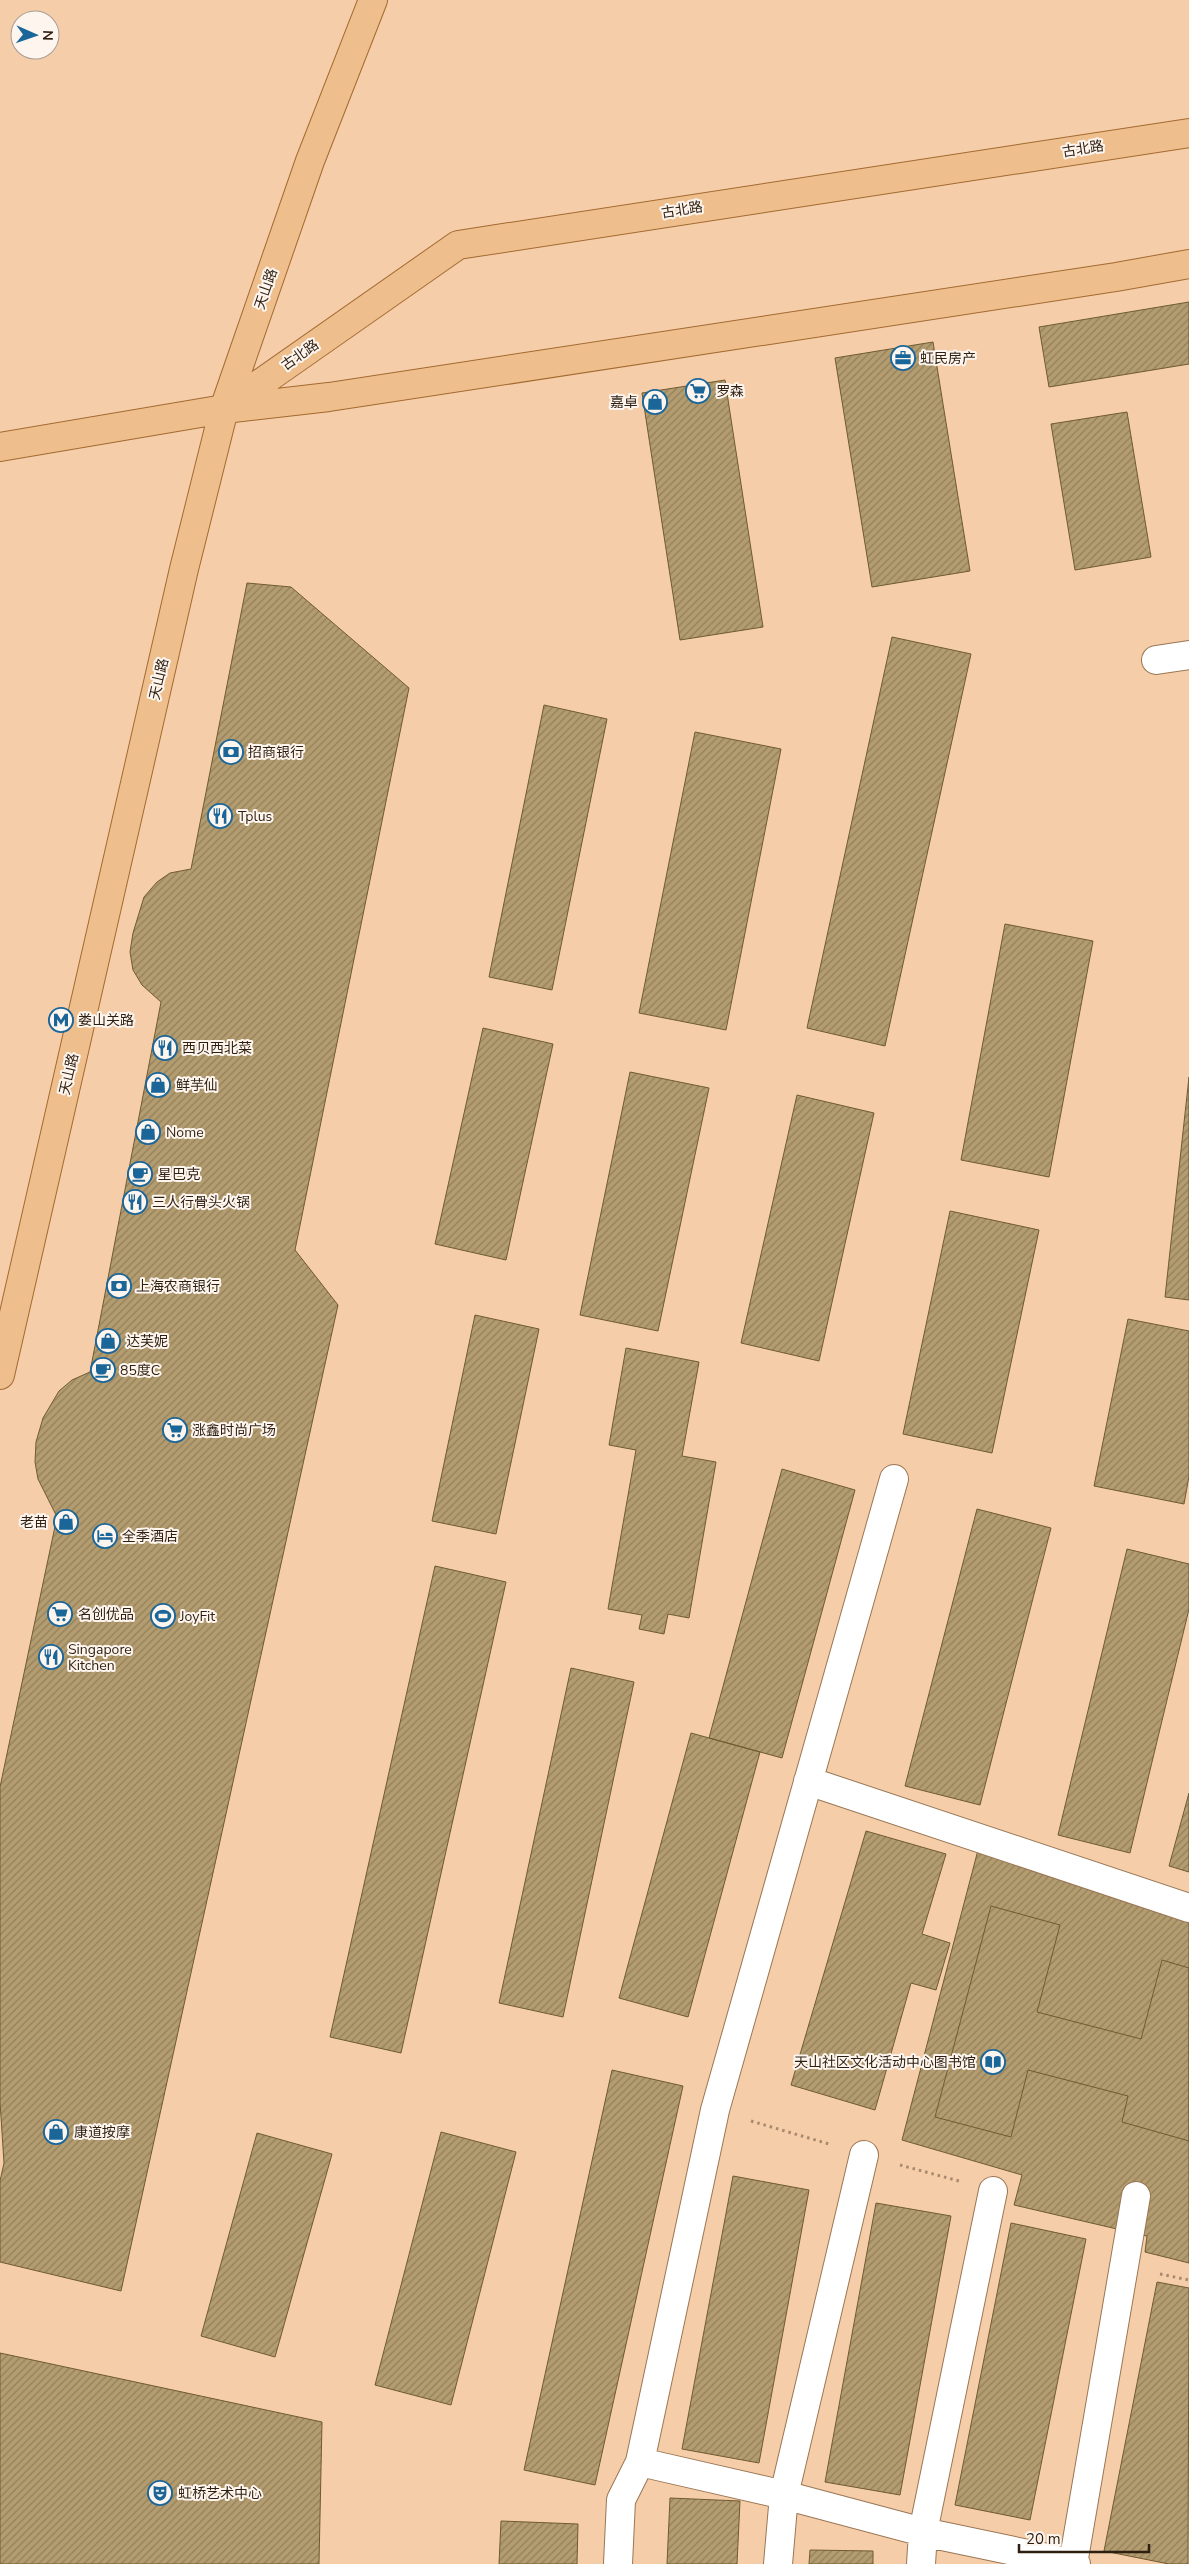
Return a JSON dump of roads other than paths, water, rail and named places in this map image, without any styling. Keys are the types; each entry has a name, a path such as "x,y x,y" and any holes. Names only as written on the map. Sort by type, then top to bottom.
{"main road":[{"name":"天山路","path":"0,1375 182,579 224,408 310,161 373,0"},
{"name":"古北路","path":"224,408 458,245 1189,133"},
{"name":"古北路","path":"0,447 224,408 369,391 1116,278 1189,264"}],"street":[{"path":"1156,660 1189,655"},
{"path":"618,2564 621,2500 640,2462 714,2110 894,1479"},
{"path":"808,1781 1189,1908"},
{"path":"778,2564 784,2495 864,2155"},
{"path":"921,2564 923,2532 993,2191"},
{"path":"640,2462 784,2495 923,2532 1074,2564 1136,2196"}],"place":[{"name":"虹民房产","path":"903,358"},
{"name":"罗森","path":"698,391"},
{"name":"嘉卓","path":"655,402"},
{"name":"招商银行","path":"231,752"},
{"name":"Tplus","path":"220,816"},
{"name":"娄山关路","path":"61,1020"},
{"name":"西贝西北菜","path":"165,1048"},
{"name":"鲜芋仙","path":"158,1085"},
{"name":"Nome","path":"148,1132"},
{"name":"星巴克","path":"140,1174"},
{"name":"三人行骨头火锅","path":"135,1202"},
{"name":"上海农商银行","path":"119,1286"},
{"name":"达芙妮","path":"108,1341"},
{"name":"85度C","path":"103,1370"},
{"name":"涨鑫时尚广场","path":"175,1430"},
{"name":"老苗","path":"66,1522"},
{"name":"全季酒店","path":"105,1536"},
{"name":"名创优品","path":"60,1614"},
{"name":"JoyFit","path":"163,1616"},
{"name":"Singapore Kitchen","path":"51,1657"},
{"name":"天山社区文化活动中心图书馆","path":"993,2062"},
{"name":"康道按摩","path":"56,2132"},
{"name":"虹桥艺术中心","path":"160,2493"}]}
